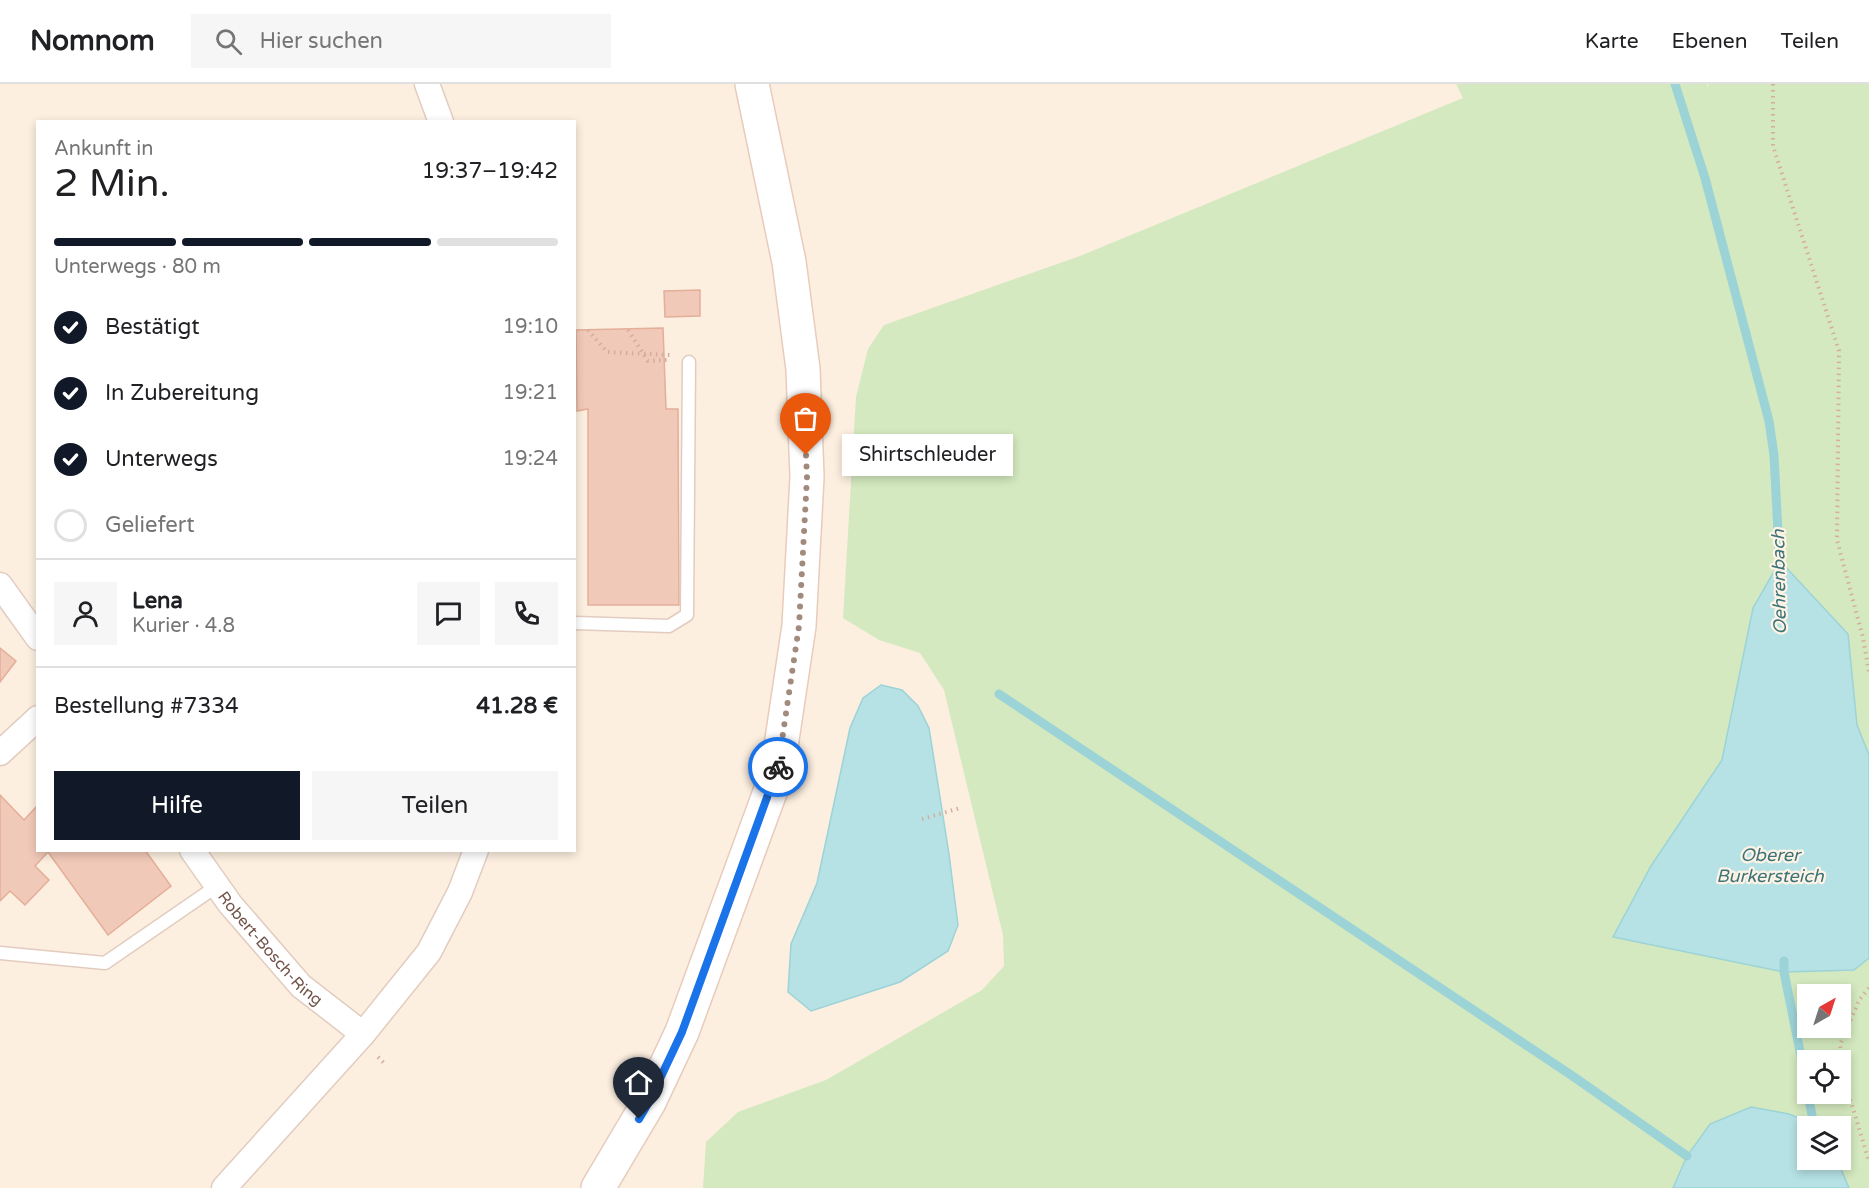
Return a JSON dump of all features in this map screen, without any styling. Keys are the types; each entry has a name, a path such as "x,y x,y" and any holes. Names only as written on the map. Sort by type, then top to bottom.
{"main road":[{"path":"598,1188 649,1102 682,1032 777,773 799,626 807,477 802,369 789,262 752,84"}],"street":[{"path":"427,84 440,120"},
{"path":"0,585 36,635"},
{"path":"0,753 36,720"},
{"name":"Robert-Bosch-Ring","path":"193,852 217,886 301,986 363,1034"},
{"path":"224,1188 363,1034 429,952 460,892 475,852"}],"lane":[{"path":"576,623 669,626 687,615 689,362"},
{"path":"0,952 105,963 217,886"}],"path":[{"path":"1773,84 1773,146 1839,351 1837,540 1863,638 1869,672"},
{"path":"588,330 607,352 641,353 652,354 675,355 675,360 648,361 643,353 638,345 628,330"},
{"path":"922,819 960,808"},
{"path":"1869,988 1859,1000 1840,1046 1850,1099 1869,1161"}],"green space":[{"path":"1456,84 1707,84 1707,89 1708,84 1869,84 1869,755 1857,725 1848,634 1780,561 1753,608 1722,760 1651,866 1613,937 1784,972 1853,970 1869,958 1869,1188 1849,1188 1841,1170 1851,1170 1851,1116 1797,1116 1797,1128 1687,1156 1673,1188 703,1188 706,1142 738,1112 826,1080 982,990 1004,966 1003,935 944,690 920,653 879,640 843,618 856,397 868,349 884,325 1080,256 1463,98"}],"water":[{"name":"Oberer Burkersteich","path":"1780,561 1848,634 1857,725 1869,755 1869,958 1854,970 1784,972 1613,937 1651,866 1722,760 1753,608"},
{"path":"881,685 902,690 918,706 929,728 958,925 948,951 900,982 811,1011 788,992 791,944 817,883 850,728 863,698"},
{"path":"1751,1107 1797,1117 1797,1170 1841,1170 1849,1188 1673,1188 1687,1156 1710,1124"}],"building":[{"path":"700,290 700,316 665,317 664,291"},
{"path":"663,328 666,409 678,409 679,605 588,605 588,409 577,411 576,330"},
{"path":"0,648 16,661 0,682"},
{"path":"0,795 24,820 36,807 36,852 48,852 35,866 49,880 25,905 10,891 0,901"},
{"path":"48,852 146,852 171,886 108,935"}],"waterway":[{"name":"Oehrenbach","path":"1675,84 1705,178 1769,421 1774,455 1780,572"},
{"path":"999,694 1574,1077 1687,1156"},
{"name":"Oehrenbach","path":"1784,961 1784,972 1800,1050"},
{"name":"Oehrenbach","path":"1810,1104 1812,1116"}],"way so far":[{"path":"778,767 799,626 807,477 806,455"}],"place":[{"name":"Shirtschleuder","path":"806,455"}],"route":[{"path":"639,1119 682,1032 778,767"}]}
